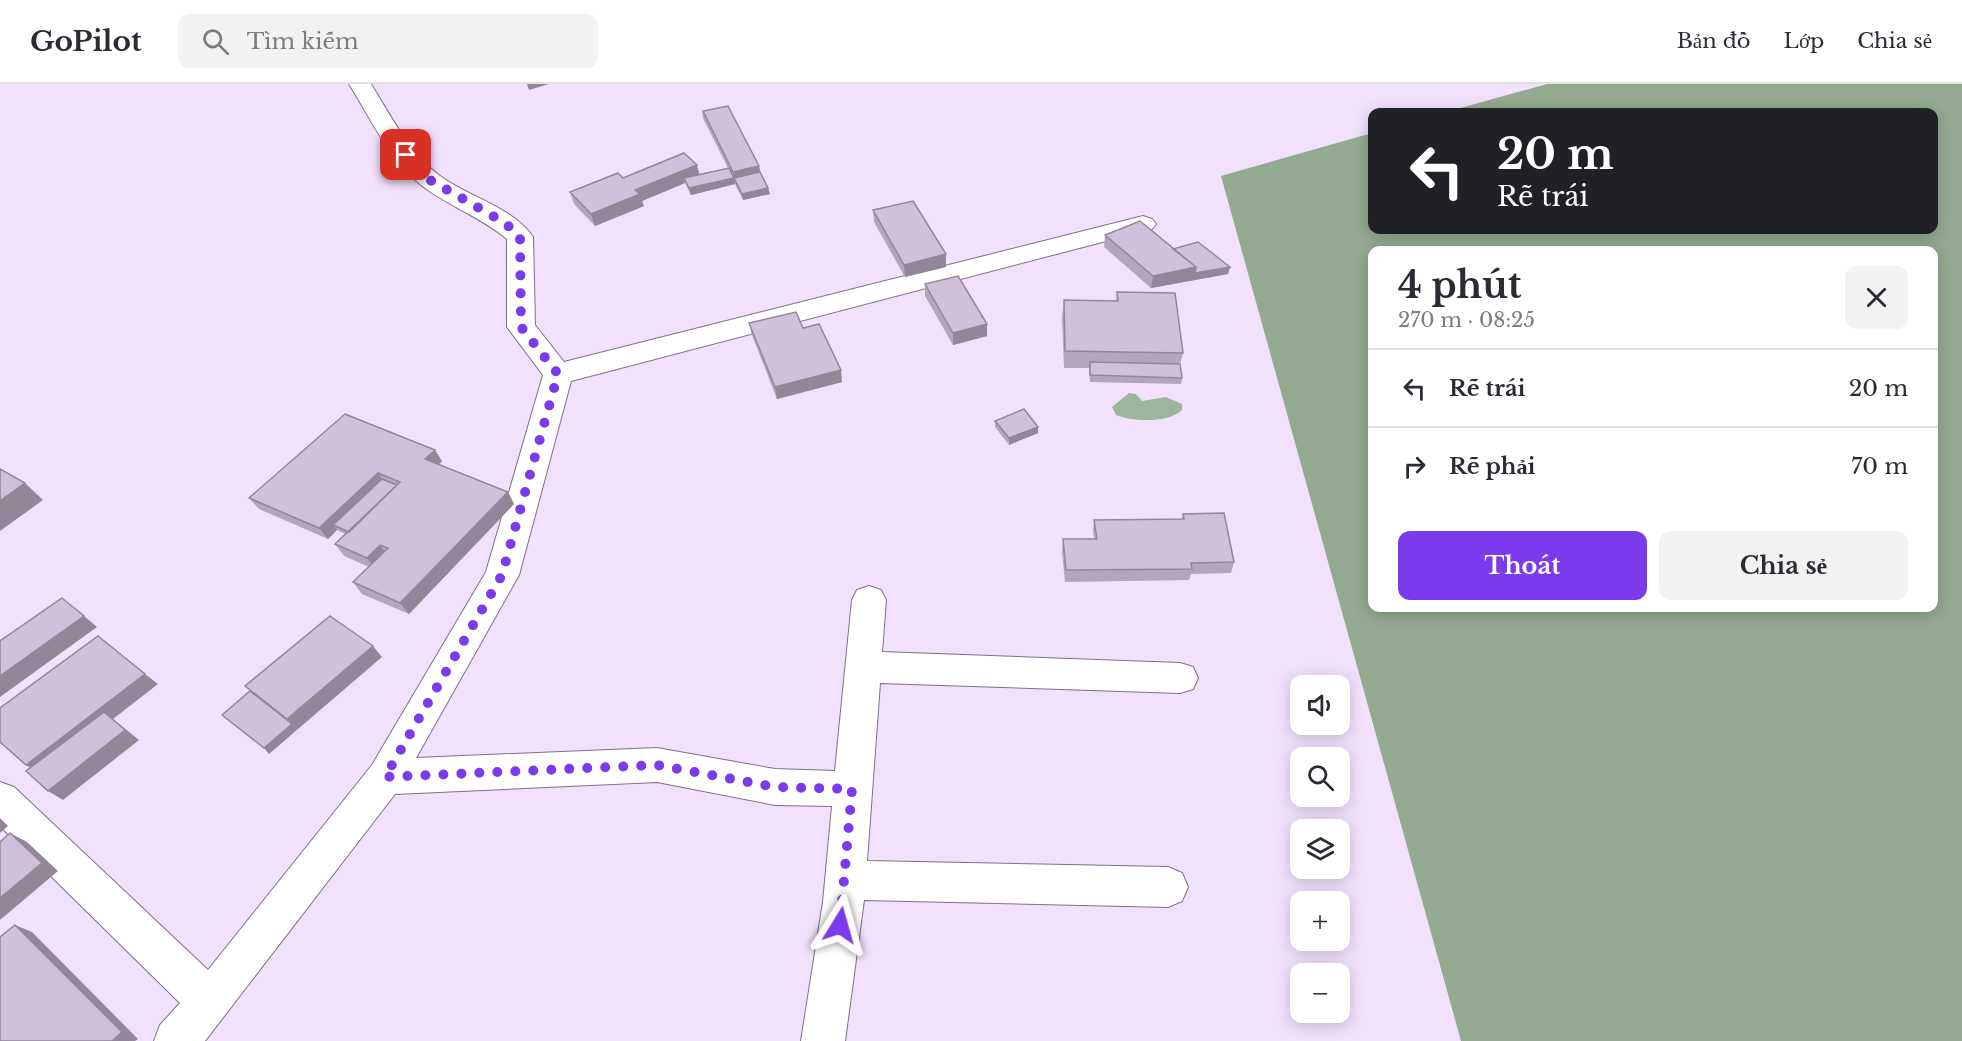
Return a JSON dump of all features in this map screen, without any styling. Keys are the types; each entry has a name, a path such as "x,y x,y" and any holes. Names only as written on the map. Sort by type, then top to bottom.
{"street":[{"path":"360,84 406,155 430,180 505,223 520,237 521,327 558,374"},
{"path":"558,374 1143,224"},
{"path":"0,800 192,1029 385,777 502,575 558,374"},
{"path":"823,1041 845,880 869,600"},
{"path":"863,667 1180,678"},
{"path":"385,777 657,765 775,787 852,789"},
{"path":"845,880 1168,887"}],"shaded area":[{"path":"1547,84 1962,84 1962,1041 1461,1041 1221,176 1368,134 1368,234 1938,234 1938,108 1460,108"},
{"path":"1129,393 1136,394 1142,401 1166,397 1182,404 1182,410 1169,417 1150,420 1116,415 1112,407"}],"building":[{"path":"728,106 759,166 733,172 703,111"},
{"path":"684,153 697,165 635,190 640,194 591,214 570,192 618,173 623,178"},
{"path":"729,168 734,178 689,188 684,178"},
{"path":"760,172 768,188 742,194 734,178"},
{"path":"913,201 946,254 904,265 873,210"},
{"path":"1140,221 1196,267 1153,276 1105,235"},
{"path":"1198,242 1230,267 1195,273 1196,267 1173,249"},
{"path":"958,276 987,324 953,333 925,284"},
{"path":"1117,292 1175,293 1183,353 1065,351 1064,300 1118,301"},
{"path":"796,312 803,328 819,324 841,370 775,387 749,323"},
{"path":"1090,362 1180,364 1182,378 1090,375"},
{"path":"1024,409 1038,427 1009,438 995,421"},
{"path":"345,414 435,450 425,459 508,492 400,603 353,582 388,548 380,545 367,558 335,544 400,482 378,473 319,528 249,498"},
{"path":"0,469 25,483 0,501"},
{"path":"382,479 397,485 349,532 333,525"},
{"path":"1224,513 1234,562 1191,563 1192,569 1066,570 1063,539 1097,539 1094,520 1184,519 1183,514"},
{"path":"62,598 84,616 0,676 0,641"},
{"path":"330,616 373,646 287,719 245,686"},
{"path":"98,636 145,674 26,765 0,742 0,708"},
{"path":"250,691 292,724 264,748 222,715"},
{"path":"104,712 125,730 48,791 26,771"},
{"path":"10,833 42,863 0,898 0,842"},
{"path":"15,925 122,1032 112,1041 0,1041 0,937"}],"route":[{"path":"406,155 430,180 505,223 520,237 521,327 558,374 502,575 385,777 657,765 775,787 852,789 840,925"}]}
